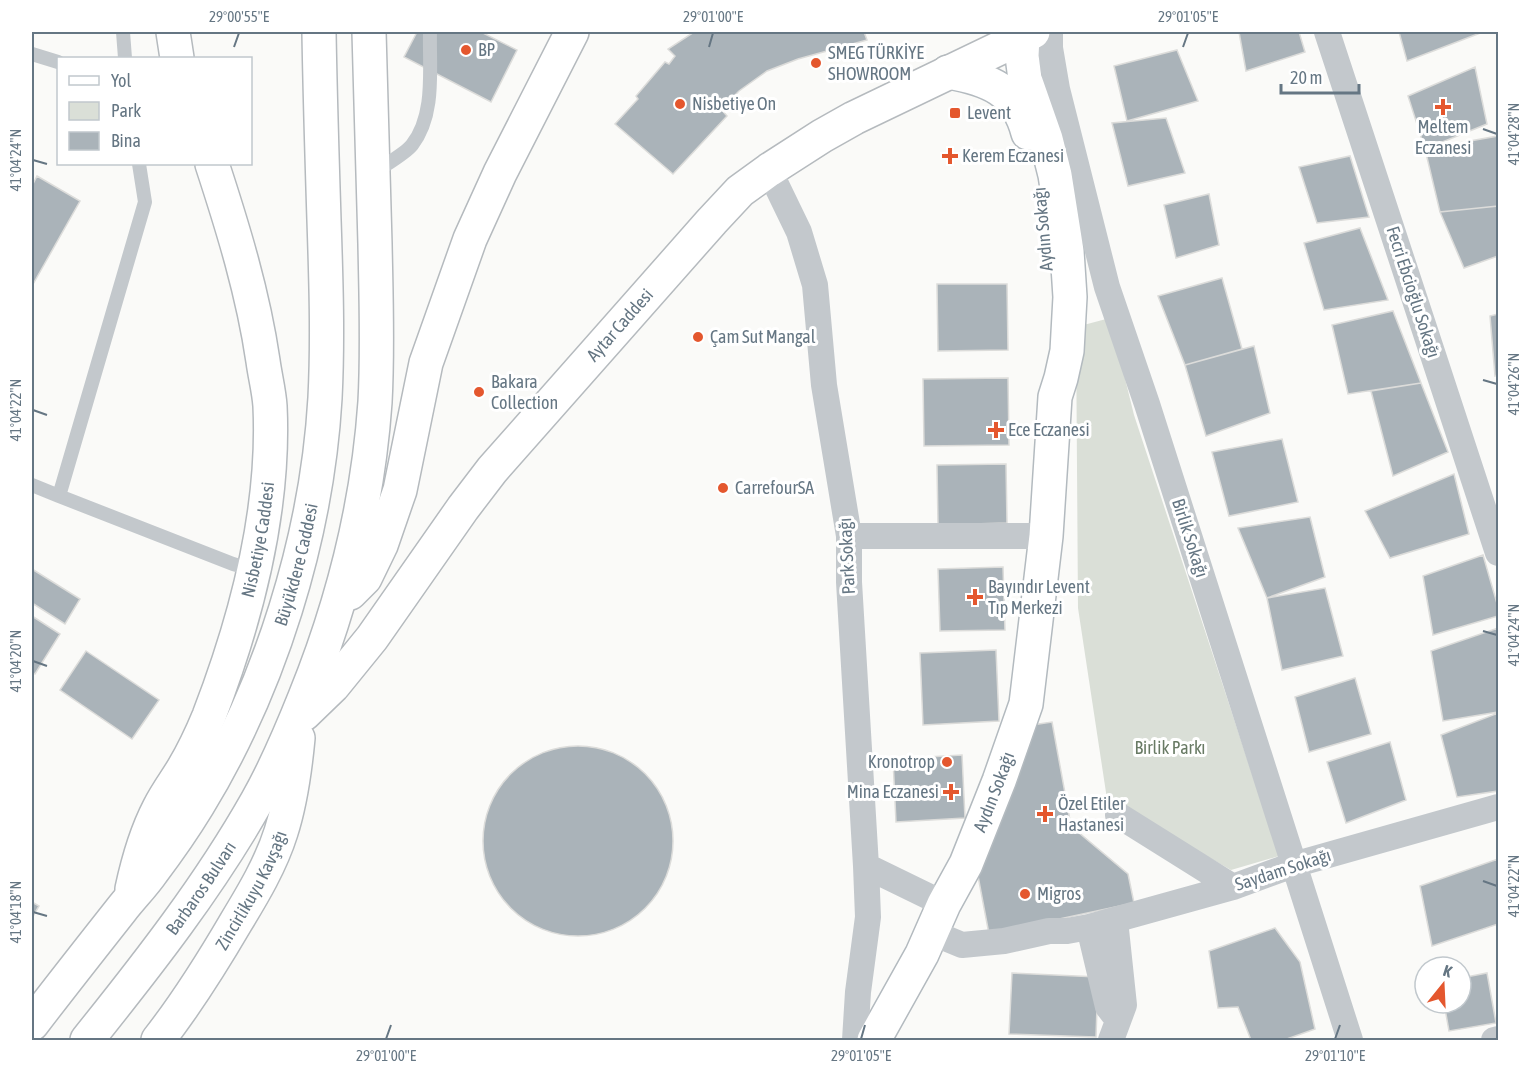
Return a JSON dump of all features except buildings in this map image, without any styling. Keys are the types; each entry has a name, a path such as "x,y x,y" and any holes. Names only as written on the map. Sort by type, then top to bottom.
{"main road":[{"path":"173,32 177,57"},
{"name":"Büyükdere Caddesi","path":"32,1024 151,874 198,804 246,714 285,613 312,502 325,399 327,346 319,32"},
{"path":"296,721 320,662 353,549 364,495 375,404 378,341 369,32"},
{"path":"338,605 365,578 381,545 400,490 426,363 470,239 500,173 572,32"},
{"name":"Aytar Caddesi","path":"296,721 333,686 372,638 492,470 711,221 741,191 769,170 843,124 948,72 1035,33"},
{"name":"Aydın Sokağı","path":"874,1041 933,930 955,859 1016,702 1030,675 1046,536 1055,398 1068,351 1070,297 1055,175 1046,139 1025,79 1022,56 1035,33"},
{"name":"Aydın Sokağı","path":"948,72 974,76 1004,92 1018,106 1025,120 1045,223 1048,264 1048,352 1055,398"},
{"name":"Nisbetiye Caddesi","path":"129,900 145,840 159,808 184,767 198,738 224,674 240,627 261,537 270,440 270,404 254,308 233,227 212,165"},
{"name":"Barbaros Bulvarı","path":"87,1041 208,880 258,800 296,721"},
{"name":"Zincirlikuyu Kavşağı","path":"158,1041 216,956 260,882 281,834 296,761 298,738 296,721"}],"street":[{"name":"Fecri Ebcioğlu Sokağı","path":"1327,32 1498,553"},
{"name":"Birlik Sokağı","path":"1035,33 1050,48 1057,89 1107,287 1147,404 1350,1041"},
{"name":"Park Sokağı","path":"769,170 799,232 815,285 824,385 849,536 849,582 868,917 858,992 855,1041"},
{"path":"1070,297 1107,287"},
{"path":"849,536 1046,536"},
{"name":"Saydam Sokağı","path":"933,930 962,945 1004,941 1050,931 1078,929 1233,887 1293,865 1498,807"},
{"path":"1118,815 1233,887"},
{"path":"866,866 933,930"},
{"path":"1114,1030 1124,1005 1115,920"},
{"path":"1078,929 1108,1007 1114,1030"}],"lane":[{"path":"123,32 125,57"},
{"path":"374,174 412,146 422,126 429,98 430,32"},
{"path":"32,54 57,62"},
{"path":"59,496 145,202 139,165"},
{"path":"32,484 233,564 254,570"}],"green space":[{"name":"Birlik Parkı","path":"1110,318 1134,415 1279,856 1231,870 1107,799 1078,608 1076,327"}],"place":[{"name":"BP","path":"466,50"},
{"name":"SMEG TÜRKİYE SHOWROOM","path":"816,63"},
{"name":"Nisbetiye On","path":"680,104"},
{"name":"Meltem Eczanesi","path":"1443,107"},
{"name":"Levent","path":"955,113"},
{"name":"Kerem Eczanesi","path":"950,156"},
{"name":"Çam Sut Mangal","path":"698,337"},
{"name":"Bakara Collection","path":"479,392"},
{"name":"Ece Eczanesi","path":"996,430"},
{"name":"CarrefourSA","path":"723,488"},
{"name":"Bayındır Levent Tıp Merkezi","path":"975,597"},
{"name":"Kronotrop","path":"947,762"},
{"name":"Mina Eczanesi","path":"951,792"},
{"name":"Özel Etiler Hastanesi","path":"1045,814"},
{"name":"Migros","path":"1025,894"}]}
